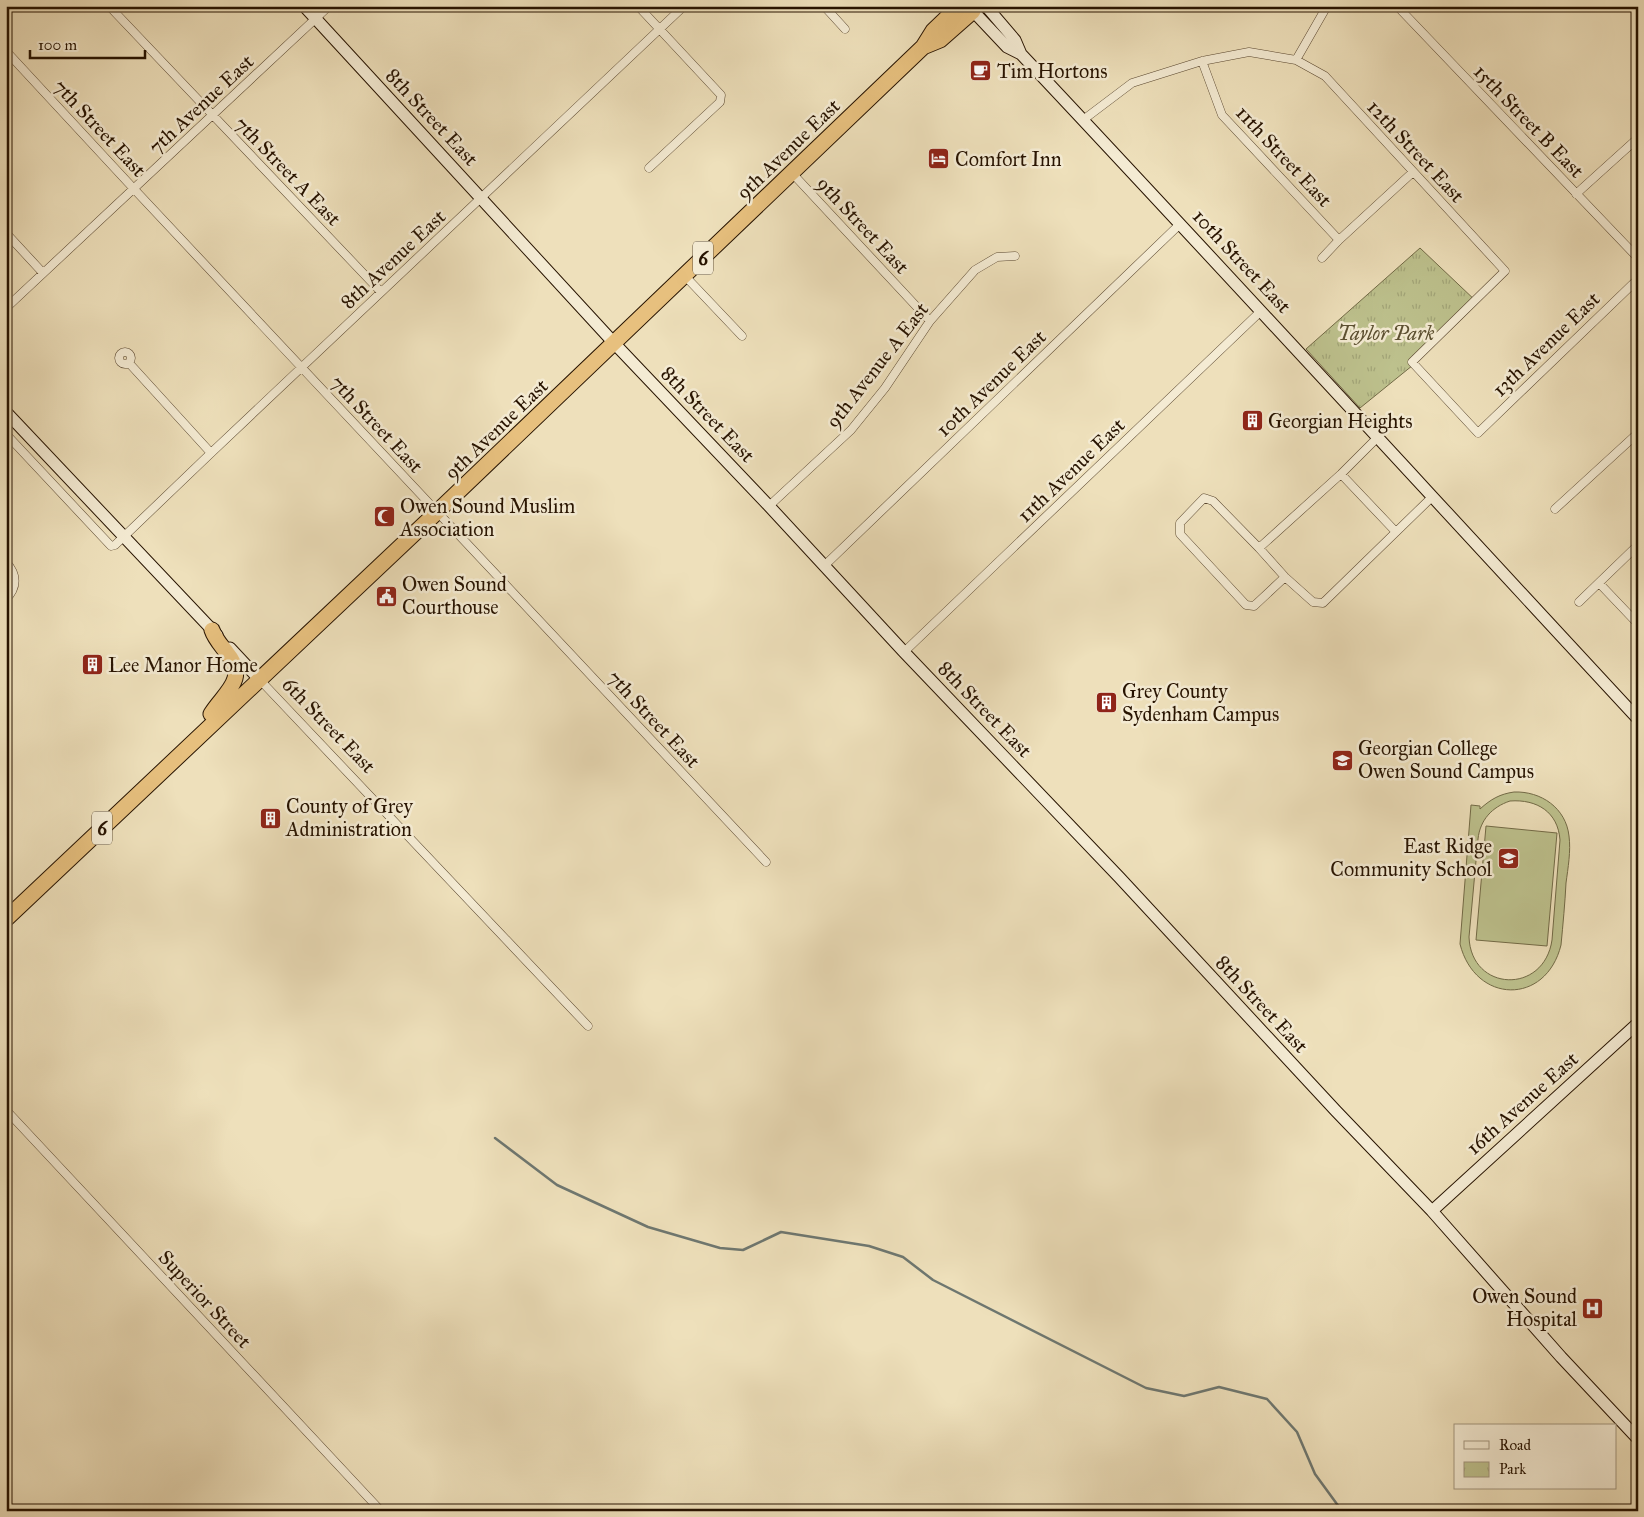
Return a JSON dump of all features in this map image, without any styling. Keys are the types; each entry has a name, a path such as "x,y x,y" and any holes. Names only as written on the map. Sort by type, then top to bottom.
{"highway":[{"name":"9th Avenue East","path":"6,919 437,512 923,47 940,40 972,7"},
{"path":"198,737 213,710 232,687 235,676 236,668 232,659 214,637 212,630"}],"main road":[{"name":"8th Street East","path":"304,6 614,343 1432,1211 1561,1357 1638,1438"},
{"name":"10th Street East","path":"972,7 1007,47 1021,54 1083,120 1638,719"},
{"name":"6th Street East","path":"6,412 260,680"},
{"name":"16th Avenue East","path":"1432,1211 1638,1023"}],"street":[{"name":"7th Street A East","path":"109,6 381,292"},
{"name":"7th Avenue East","path":"6,308 329,6"},
{"path":"638,6 721,95 720,102 649,168"},
{"name":"8th Avenue East","path":"124,537 684,6"},
{"path":"824,6 845,29"},
{"path":"1083,120 1132,83 1202,61 1249,52 1296,60 1326,6"},
{"name":"15th Street B East","path":"1397,6 1638,258"},
{"name":"7th Street East","path":"6,51 766,862"},
{"name":"12th Street East","path":"1296,60 1325,76 1505,271 1412,362 1478,433"},
{"name":"11th Street East","path":"1202,61 1222,116 1339,240"},
{"path":"1576,194 1638,138"},
{"path":"1322,258 1413,172"},
{"name":"9th Street East","path":"792,173 930,321"},
{"name":"10th Avenue East","path":"824,566 1180,224"},
{"path":"6,233 43,273"},
{"name":"9th Avenue A East","path":"769,506 851,430 885,388 930,321 975,270 997,257 1015,256"},
{"path":"684,276 742,336"},
{"name":"13th Avenue East","path":"1478,433 1638,279"},
{"name":"11th Avenue East","path":"904,652 1261,311"},
{"path":"129,362 211,453"},
{"path":"1555,509 1638,433"},
{"path":"6,434 111,546 124,537"},
{"path":"1260,548 1341,474 1378,437"},
{"path":"1341,474 1396,532"},
{"path":"1285,577 1254,606 1246,605 1180,534 1180,523 1204,498 1213,501 1260,548 1285,577 1313,602 1323,603 1432,497"},
{"path":"1579,602 1638,546"},
{"path":"6,562 13,570 15,579 14,588 6,599"},
{"path":"1599,583 1638,624"},
{"name":"6th Street East","path":"260,680 588,1026"},
{"name":"Superior Street","path":"6,1110 381,1511"}],"green space":[{"name":"Taylor Park","path":"1420,248 1478,303 1418,361 1360,408 1306,349"},
{"path":"1524,792 1542,798 1557,810 1567,826 1570,848 1561,945 1553,965 1541,979 1526,987 1510,990 1495,987 1480,978 1468,964 1460,944 1471,805 1480,806 1480,809 1488,802 1504,794","holes":["1510,801 1529,802 1544,809 1555,822 1560,840 1552,940 1546,958 1536,970 1523,978 1508,980 1494,977 1482,968 1473,955 1469,937 1478,839 1481,826 1488,815 1498,807"]},
{"path":"1486,826 1557,833 1547,946 1476,940"}],"waterway":[{"path":"495,1138 557,1185 648,1227 720,1248 743,1250 781,1232 869,1246 903,1257 933,1280 1146,1388 1184,1396 1219,1387 1267,1399 1297,1432 1315,1474 1342,1511"}],"place":[{"name":"Tim Hortons","path":"981,71"},
{"name":"Comfort Inn","path":"939,159"},
{"name":"Georgian Heights","path":"1252,421"},
{"name":"Owen Sound Muslim Association","path":"384,517"},
{"name":"Owen Sound Courthouse","path":"386,596"},
{"name":"Lee Manor Home","path":"92,665"},
{"name":"Grey County Sydenham Campus","path":"1106,703"},
{"name":"Georgian College Owen Sound Campus","path":"1342,760"},
{"name":"County of Grey Administration","path":"270,818"},
{"name":"East Ridge Community School","path":"1508,858"},
{"name":"Owen Sound Hospital","path":"1593,1308"}]}
